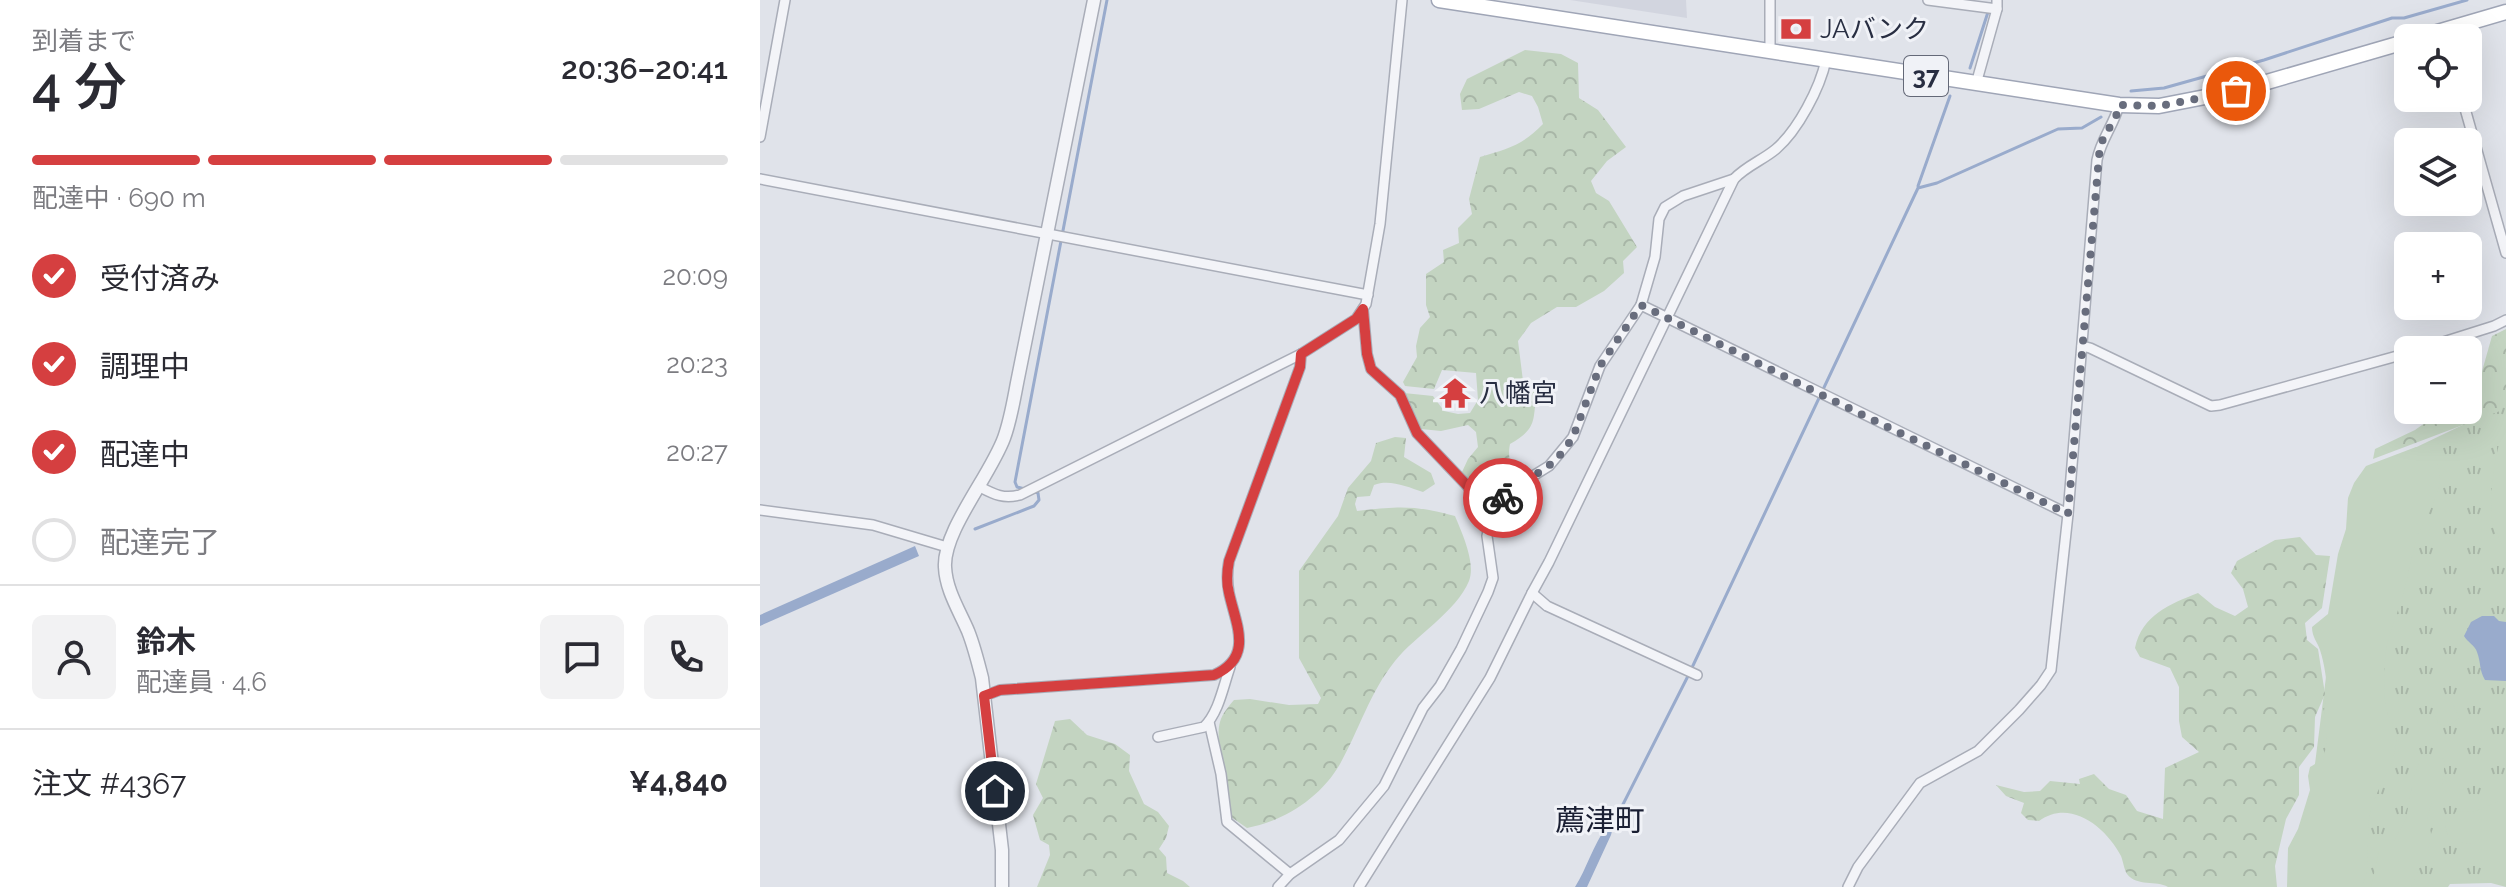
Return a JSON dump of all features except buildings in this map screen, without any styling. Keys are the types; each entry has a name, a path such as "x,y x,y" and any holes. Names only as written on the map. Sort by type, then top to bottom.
{"main road":[{"name":"37","path":"1439,0 2119,105 2159,106 2236,91 2394,45"},
{"path":"2472,24 2506,12"}],"street":[{"path":"760,137 785,0"},
{"path":"1002,887 1002,850 984,696 975,651 950,591 945,568 947,547 1004,437 1094,0"},
{"path":"980,487 1007,498 1020,495 1301,354 1356,319 1368,295 1380,224 1402,0"},
{"path":"1770,0 1770,51"},
{"path":"1928,0 1993,6 1976,84"},
{"path":"1278,887 1290,874 1339,840 1384,786 1423,708 1451,668 1493,578 1487,536 1491,517 1512,489 1549,466 1566,447 1573,437 1600,366 1641,305 1655,257 1659,219 1665,207 1683,196 1734,179 1775,150 1801,118 1820,81 1826,60"},
{"path":"1848,887 1858,867 1920,783 1978,751 2049,675 2054,658 2068,514 2097,160 2100,145 2119,105"},
{"path":"2466,112 2506,253"},
{"path":"760,179 1368,295"},
{"path":"1359,887 1490,678 1734,179"},
{"path":"1641,305 2068,514"},
{"path":"1363,309 1371,369 1400,395 1417,433 1478,497 1497,508"},
{"path":"2462,336 2506,320"},
{"path":"2082,346 2211,406 2394,357"},
{"path":"1158,737 1204,727 1209,722 1237,654 1239,639 1228,592 1229,561 1300,367 1301,354"},
{"path":"760,510 873,525 947,547"},
{"path":"1532,593 1547,606 1697,675"},
{"path":"984,696 1000,690 1214,675 1230,666"},
{"path":"1209,722 1221,774 1227,822 1290,874"}],"shaded area":[{"path":"1570,0 1686,0 1687,18"}],"green space":[{"path":"1525,50 1561,54 1578,63 1579,98 1598,110 1626,147 1607,161 1591,181 1596,193 1609,201 1637,247 1623,261 1624,273 1604,291 1576,307 1557,307 1531,323 1518,341 1523,381 1535,381 1539,387 1531,426 1510,444 1510,484 1504,492 1492,496 1481,491 1462,472 1478,447 1476,432 1468,425 1441,431 1421,429 1403,396 1404,393 1433,396 1444,411 1470,413 1478,400 1476,373 1442,370 1434,389 1405,386 1403,382 1417,357 1420,328 1430,317 1426,305 1426,274 1444,262 1443,250 1459,243 1458,228 1472,214 1469,199 1480,157 1514,145 1543,124 1532,96 1519,92 1479,109 1462,110 1460,94 1467,79"},
{"path":"2506,329 2506,402 2500,411 2482,418 2482,371 2492,336"},
{"path":"2506,389 2506,887 2491,883 2450,884 2448,887 2295,887 2307,827 2328,661 2402,454 2465,424 2482,424 2482,411"},
{"path":"2423,424 2466,424 2373,459 2375,449"},
{"path":"2506,426 2506,554 2493,523 2491,509 2496,458"},
{"path":"1395,437 1406,438 1404,457 1431,473 1435,484 1423,492 1392,483 1374,485 1370,496 1357,497 1357,511 1406,508 1455,516 1471,566 1469,581 1455,603 1404,651 1386,673 1340,764 1323,787 1301,806 1275,820 1247,828 1231,817 1220,754 1221,719 1234,700 1318,704 1321,698 1299,658 1299,571 1338,516 1348,488 1371,461 1376,443"},
{"path":"2416,447 2434,454 2438,467 2438,491 2415,545 2387,645 2385,698 2387,712 2396,731 2396,744 2371,809 2365,878 2362,887 2287,887 2288,848 2298,829 2310,790 2310,767 2318,762 2325,750 2326,682 2312,627 2328,614 2338,554 2346,529 2348,498 2366,466"},
{"path":"2300,537 2316,555 2330,556 2322,608 2305,623 2307,640 2318,649 2325,694 2315,717 2314,747 2299,767 2299,795 2286,819 2275,866 2277,887 2168,887 2141,882 2127,874 2114,845 2086,819 2063,813 2039,821 2028,820 2021,813 2024,803 2006,796 1996,785 2024,792 2040,791 2050,781 2080,784 2079,779 2094,774 2109,789 2126,795 2137,811 2163,819 2165,768 2199,752 2182,737 2179,687 2170,668 2140,657 2135,648 2139,637 2159,612 2198,593 2215,607 2235,616 2248,607 2243,589 2231,573 2237,561 2275,540"},
{"path":"2441,701 2451,701 2460,718 2447,726 2438,724 2435,713"},
{"path":"1070,719 1087,735 1115,744 1130,755 1129,771 1144,804 1158,812 1169,826 1159,849 1166,857 1167,873 1190,887 1037,887 1050,855 1049,845 1040,840 1033,815 1043,798 1036,784 1055,721"},
{"path":"2422,754 2445,759 2442,787 2432,801 2427,818 2431,833 2429,846 2411,887 2371,887 2379,851 2394,841 2406,819 2413,780"},
{"path":"2506,801 2506,871 2471,844 2455,841 2448,836 2445,825 2456,812 2475,811"}],"water":[{"path":"915,546 919,556 760,626 760,615"},
{"path":"2482,616 2494,616 2506,622 2506,681 2485,680 2476,650 2464,636 2471,622"},
{"path":"1607,826 1613,827 1611,835 1587,887 1575,887 1598,841"}],"waterway":[{"path":"1025,489 1017,487 1015,482 1107,0"},
{"path":"2131,91 2164,88 2264,60 2392,18 2404,18 2467,0"},
{"path":"1970,68 1988,12"},
{"path":"1918,186 1950,96"},
{"path":"1610,830 1689,674 1918,188 1937,183 2058,129 2082,128 2101,117"},
{"path":"975,529 1034,506 1039,500 1038,493 1032,491"}],"way so far":[{"path":"1503,498 1549,466 1566,447 1573,437 1600,366 1641,305 2068,514 2100,145 2119,105 2159,106 2236,91"}],"place":[{"name":"JAバンク","path":"1796,29"},
{"name":"八幡宮","path":"1455,393"}],"district":[{"name":"薦津町","path":"1600,821"}],"route":[{"path":"995,791 984,696 1000,690 1214,675 1224,671 1235,660 1239,639 1228,592 1229,561 1300,367 1301,354 1356,319 1363,309 1371,369 1400,395 1417,433 1478,497 1497,508 1503,498"}]}
